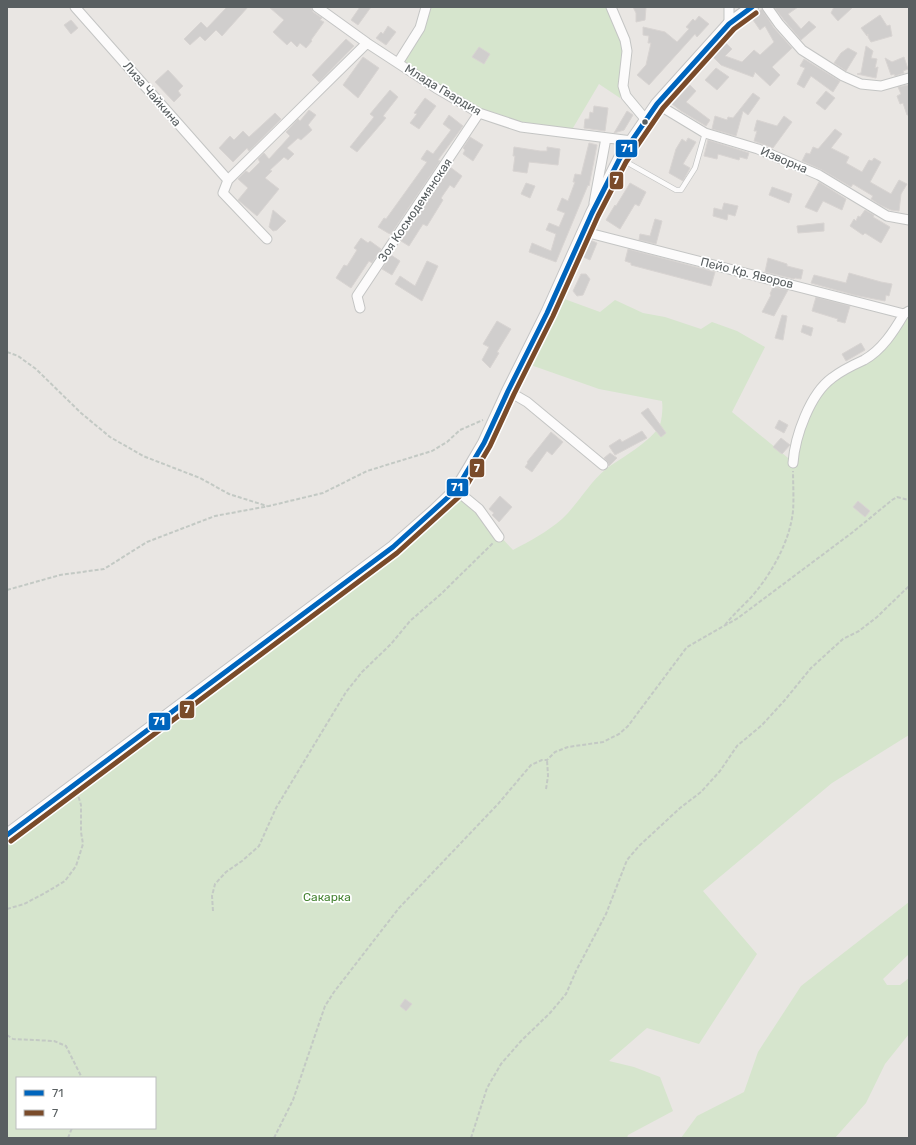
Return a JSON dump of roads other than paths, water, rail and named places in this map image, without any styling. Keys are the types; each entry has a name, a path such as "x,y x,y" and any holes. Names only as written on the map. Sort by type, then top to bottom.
{"main road":[{"path":"7,835 393,547 456,490 484,443 499,409 547,313 585,232 592,213 620,158 657,104 729,24 752,7"}],"street":[{"name":"Лиза Чайкина","path":"75,7 228,180"},
{"name":"Млада Гвардия","path":"317,7 367,43 436,88 479,113 520,127 632,141"},
{"path":"398,63 420,28 426,7"},
{"path":"611,7 625,40 627,51 624,86 626,96 646,120"},
{"path":"729,24 730,7"},
{"path":"767,7 779,24 802,50 843,76 861,84 881,86 909,78"},
{"path":"267,239 223,193 228,180 367,43"},
{"name":"Изворна","path":"657,104 705,132 758,149 819,175 887,216 909,220"},
{"name":"Зоя Космодемянская","path":"360,308 357,296 479,113"},
{"path":"592,213 606,138"},
{"name":"Пейо Кр. Яворов","path":"585,232 906,312"},
{"path":"793,463 794,451 806,414 817,392 831,378 865,359 880,348 906,312"},
{"path":"508,391 527,402 603,465"},
{"path":"456,490 479,509 499,537"}],"lane":[{"path":"620,158 676,190 681,190 695,168 705,132"}],"park label":[{"name":"Сакарка","path":"327,897"}]}
